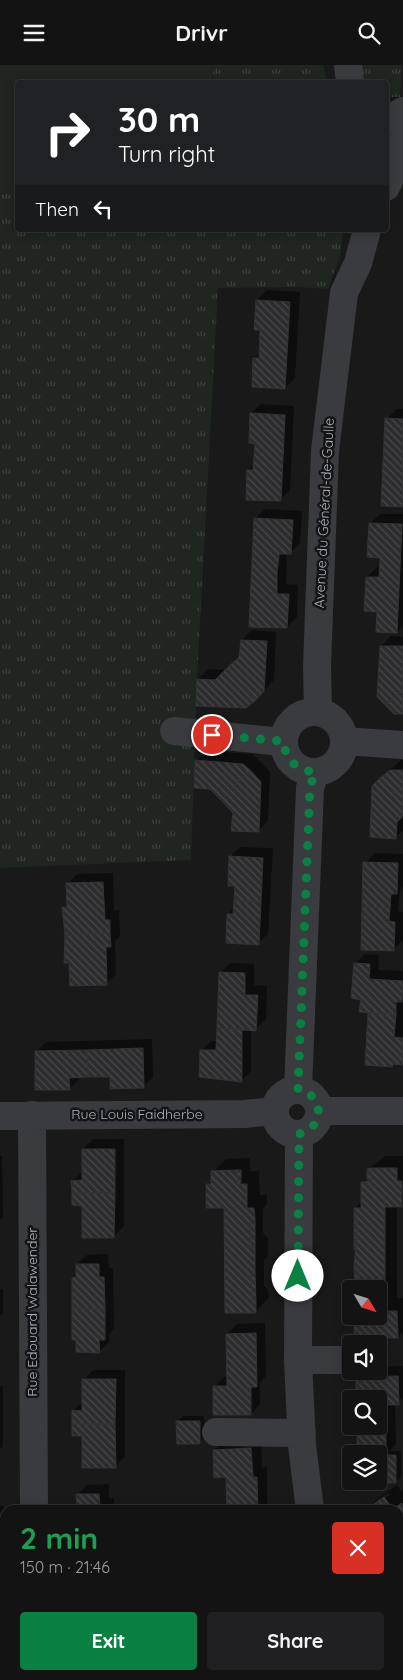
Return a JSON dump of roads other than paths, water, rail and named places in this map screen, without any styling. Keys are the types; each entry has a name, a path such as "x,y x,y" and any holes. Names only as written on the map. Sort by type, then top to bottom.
{"street":[{"path":"348,65 350,80"},
{"path":"389,119 403,111"},
{"path":"389,181 399,160 403,141"},
{"name":"Avenue du Général-de-Gaulle","path":"318,711 316,666 325,451 344,293 358,263 366,232"},
{"path":"318,711 337,721 344,741 339,759 333,766 315,772 305,771 289,760 283,741 286,729 294,718 305,712 318,711"},
{"path":"174,731 283,741"},
{"path":"344,741 403,745"},
{"path":"298,1090 310,787 315,772"},
{"path":"298,1090 304,1091 315,1099 319,1111 318,1118 311,1129 299,1134 285,1130 279,1125 275,1111 276,1105 284,1094 298,1090"},
{"name":"Rue Louis Faidherbe","path":"0,1116 244,1114 275,1111"},
{"path":"319,1111 403,1111"},
{"name":"Rue Edouard Walawender","path":"32,1115 34,1505"},
{"path":"299,1134 298,1360 302,1433 309,1505"},
{"path":"298,1360 342,1360"},
{"path":"216,1432 302,1433"}]}
